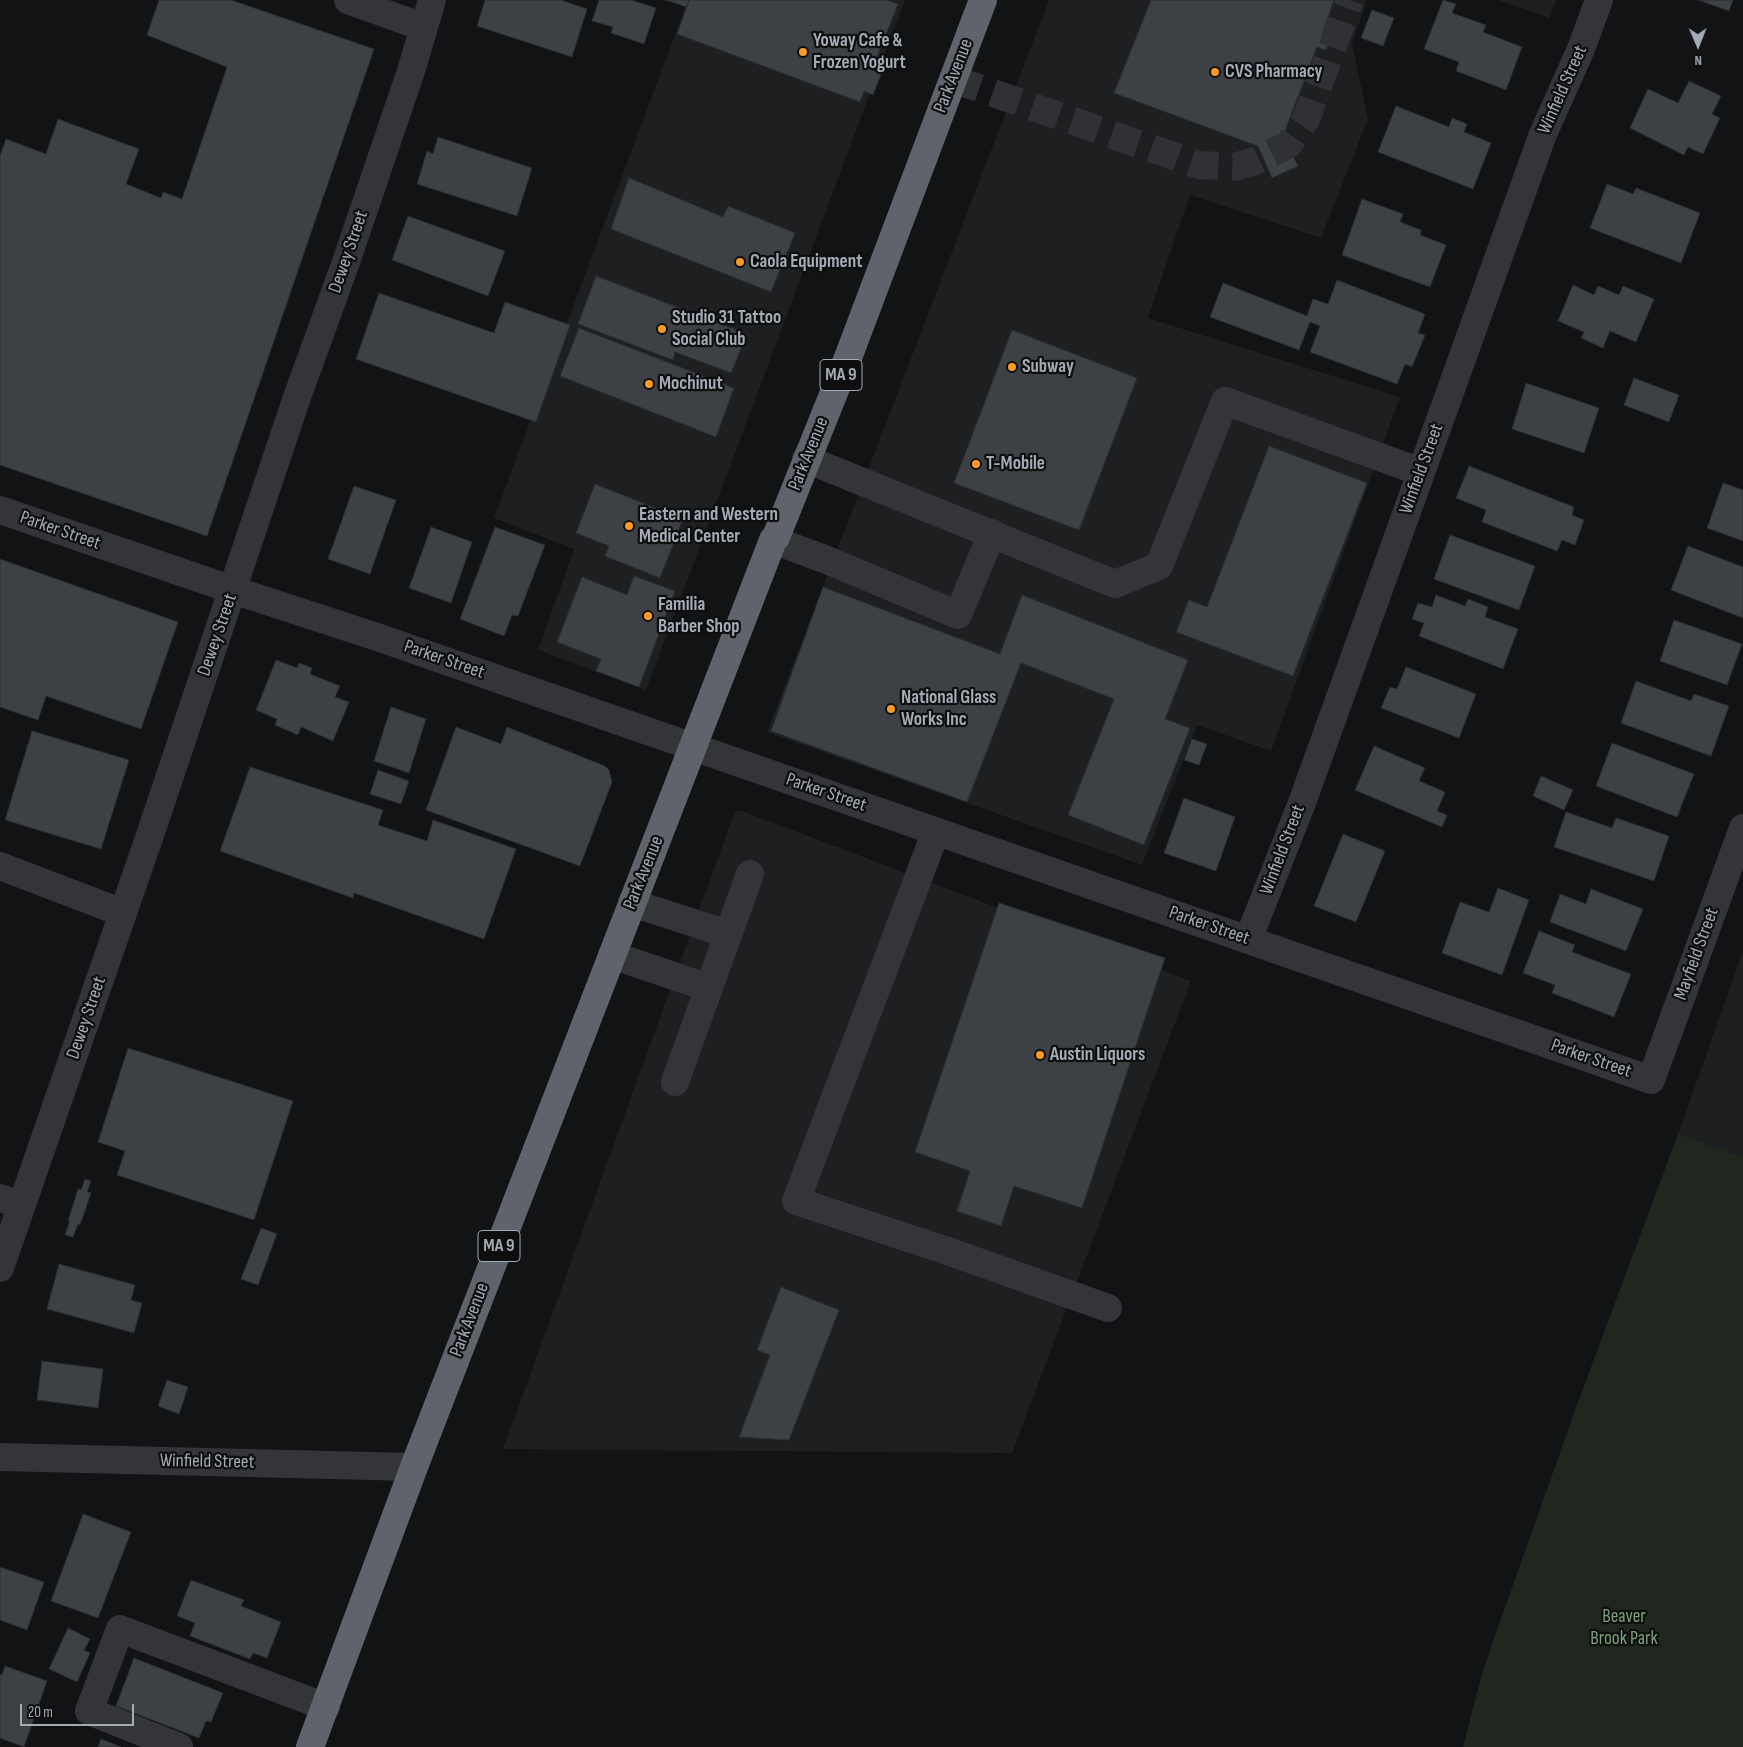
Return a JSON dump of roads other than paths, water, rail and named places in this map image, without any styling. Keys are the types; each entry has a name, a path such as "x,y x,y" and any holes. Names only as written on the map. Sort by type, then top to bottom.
{"highway":[{"name":"Park Avenue","path":"310,1747 414,1467 773,540 776,537 849,355 983,0"}],"street":[{"path":"348,0 423,27"},
{"name":"Dewey Street","path":"0,1268 11,1201 123,914 296,400 346,262 411,71 432,0"},
{"name":"Winfield Street","path":"1248,940 1306,791 1543,134 1581,49 1599,0"},
{"path":"806,459 1115,584 1159,566 1225,401 1421,472"},
{"name":"Parker Street","path":"0,510 377,637 1651,1080"},
{"path":"773,540 958,615 992,533"},
{"name":"Mayfield Street","path":"1651,1080 1743,828"},
{"path":"936,831 796,1202 945,1250 1108,1308"},
{"path":"0,866 123,914"},
{"path":"675,1082 750,874"},
{"path":"632,903 728,934"},
{"path":"612,955 709,988"},
{"name":"Winfield Street","path":"0,1457 414,1467"},
{"path":"179,1747 88,1711 120,1629 326,1707"}],"tunnel":[{"path":"953,79 1199,165 1235,167 1255,161 1288,145 1306,119 1350,0"}],"place":[{"name":"Yoway Cafe & Frozen Yogurt","path":"803,52"},
{"name":"CVS Pharmacy","path":"1215,72"},
{"name":"Caola Equipment","path":"740,262"},
{"name":"Studio 31 Tattoo Social Club","path":"662,329"},
{"name":"Subway","path":"1012,367"},
{"name":"Mochinut","path":"649,384"},
{"name":"T-Mobile","path":"976,464"},
{"name":"Eastern and Western Medical Center","path":"629,526"},
{"name":"Familia Barber Shop","path":"648,616"},
{"name":"National Glass Works Inc","path":"891,709"},
{"name":"Austin Liquors","path":"1040,1055"}],"park label":[{"name":"Beaver Brook Park","path":"1624,1628"}]}
